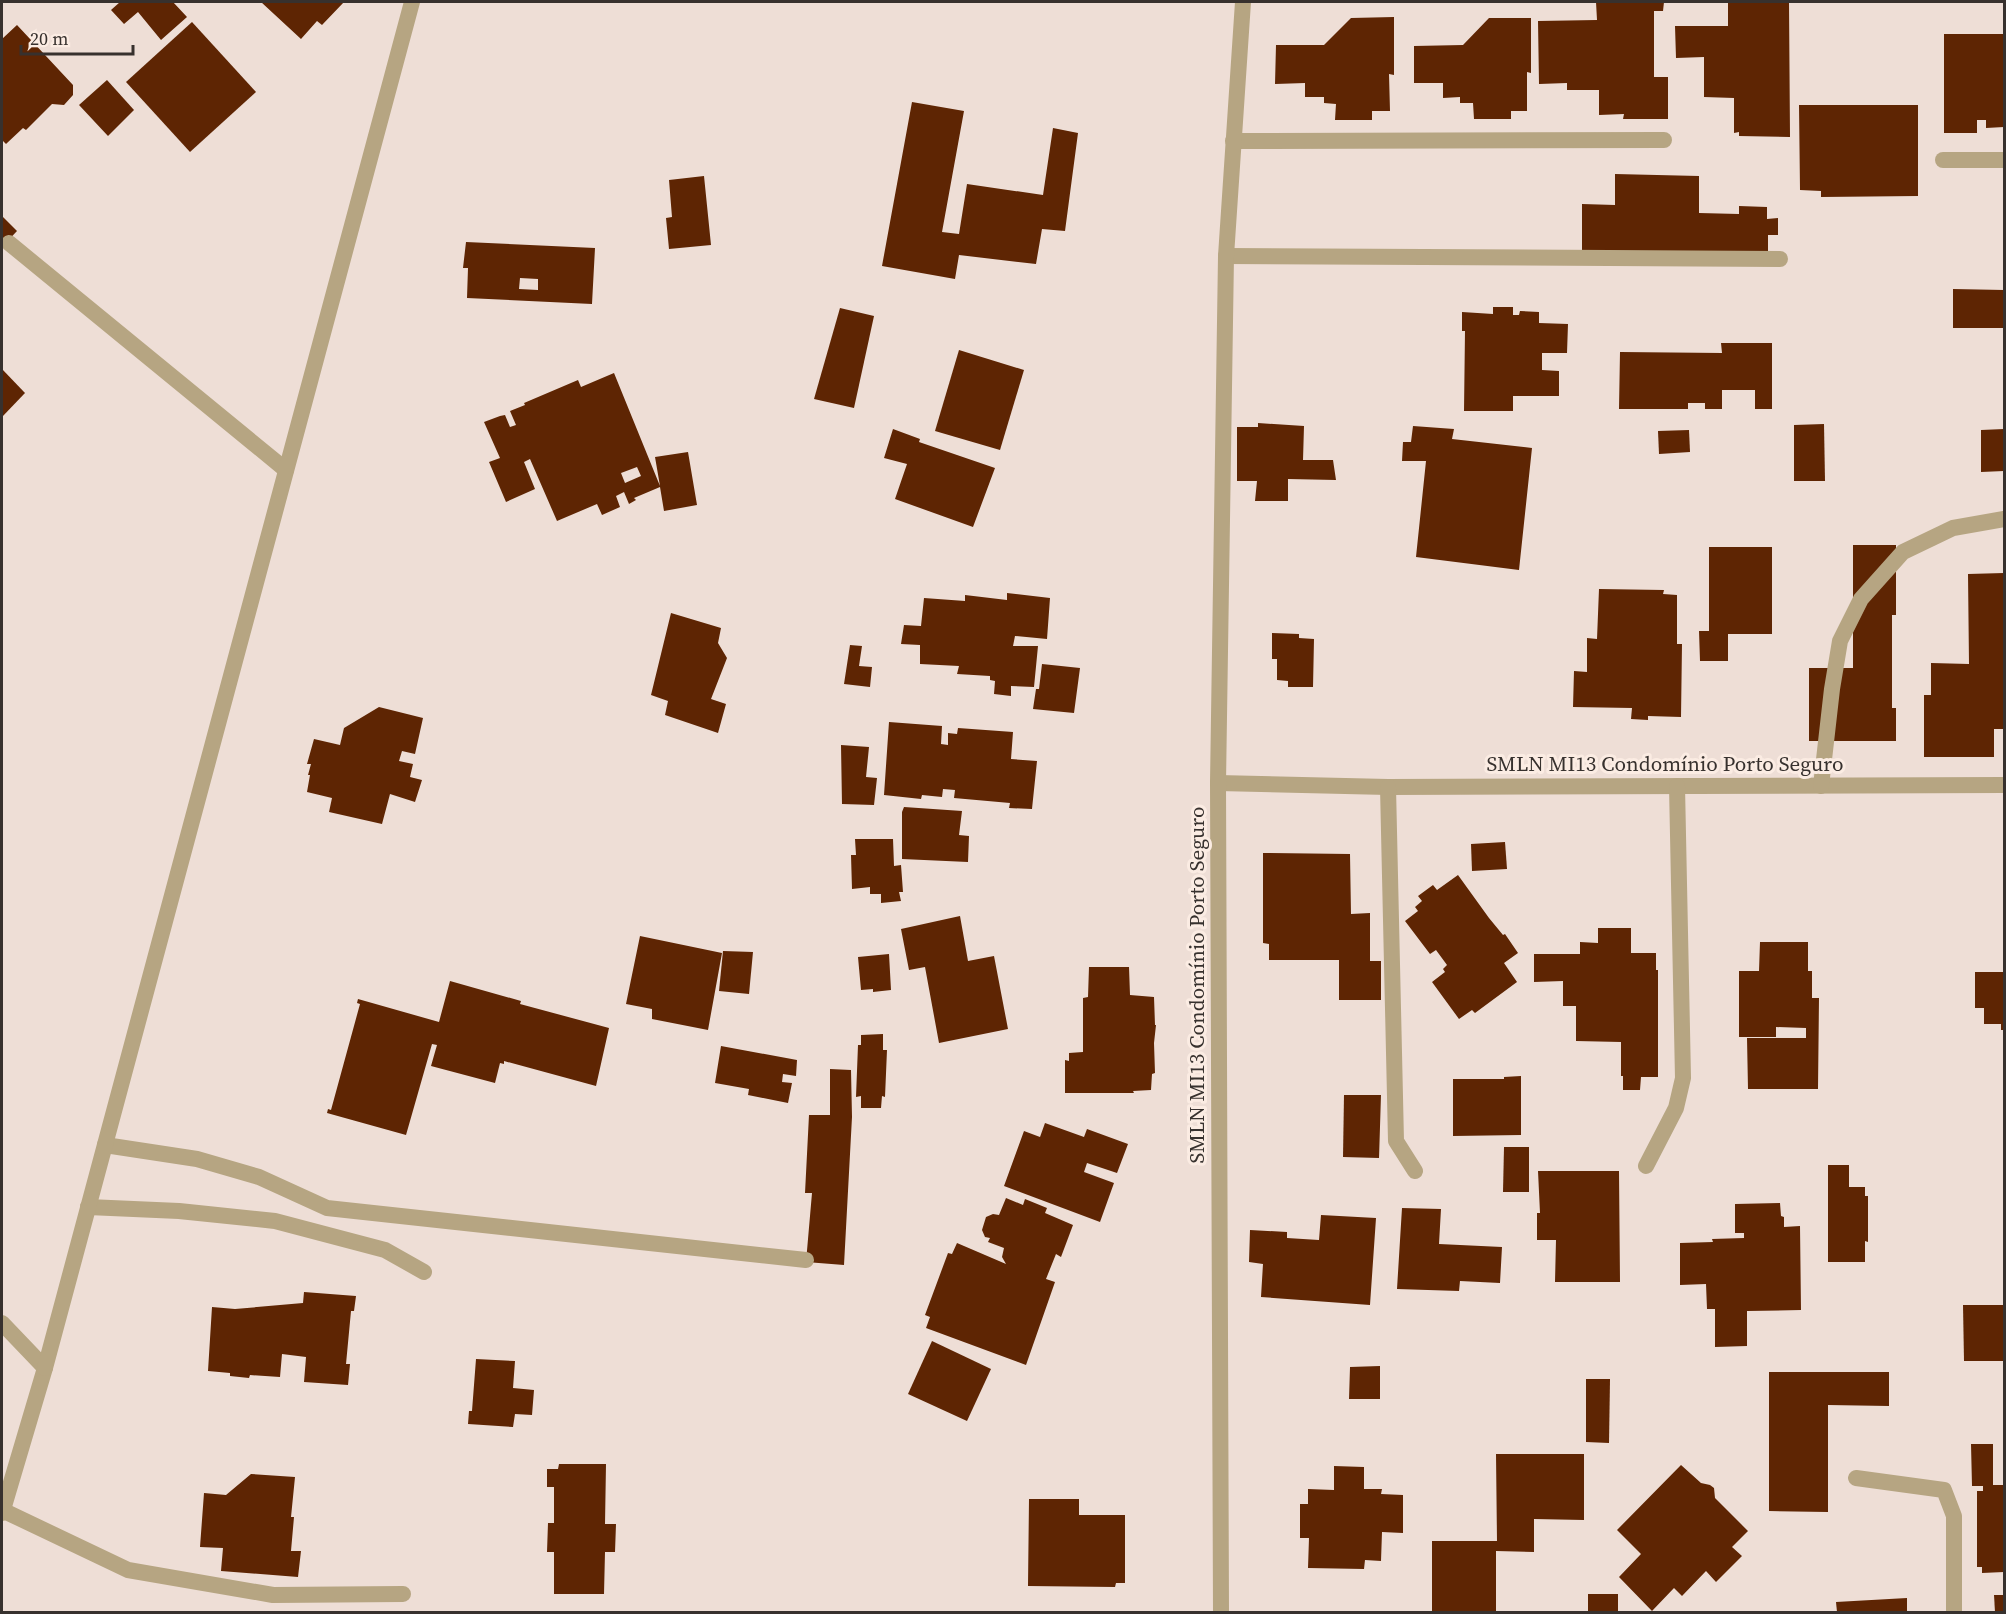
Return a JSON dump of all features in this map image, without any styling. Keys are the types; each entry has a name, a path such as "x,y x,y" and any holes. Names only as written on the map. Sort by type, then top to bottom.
{"street":[{"path":"403,1594 273,1595 128,1570 2,1511 45,1368 412,2"},
{"path":"1218,783 1226,256 1242,2"},
{"path":"1233,141 1664,140"},
{"path":"1944,160 2004,160"},
{"path":"9,243 285,470"},
{"path":"1226,256 1780,259"},
{"path":"1821,786 1840,641 1861,599 1903,552 1953,528 2004,519"},
{"name":"SMLN MI13 Condomínio Porto Seguro","path":"1221,1612 1218,783 1389,787 2004,785"},
{"path":"1646,1166 1676,1108 1683,1078 1677,786"},
{"path":"1389,787 1396,1141 1414,1171"},
{"path":"105,1145 197,1159 259,1177 327,1208 806,1260"},
{"path":"88,1207 179,1211 275,1221 385,1250 423,1272"},
{"path":"2,1323 45,1368"},
{"path":"1856,1478 1944,1490 1954,1516 1954,1612"}],"building":[{"path":"120,2 173,2 187,17 161,40 138,12 124,24 111,10"},
{"path":"261,2 344,2 322,25 317,21 301,39"},
{"path":"1596,2 1664,2 1663,11 1654,11 1654,77 1668,77 1668,119 1623,119 1624,114 1599,115 1599,90 1567,90 1567,83 1539,84 1538,21 1597,20"},
{"path":"1789,2 1790,137 1739,136 1739,132 1734,133 1734,98 1704,97 1704,57 1676,58 1675,26 1728,26 1728,3"},
{"path":"1394,17 1394,75 1389,74 1390,111 1372,111 1372,120 1335,120 1336,104 1324,103 1324,97 1305,97 1305,83 1275,84 1276,45 1324,45 1351,18"},
{"path":"1489,18 1531,18 1531,73 1527,72 1527,111 1511,111 1511,119 1474,119 1473,103 1460,103 1460,97 1443,98 1443,83 1414,83 1414,46 1463,45"},
{"path":"192,22 256,92 190,152 126,82"},
{"path":"17,25 73,85 73,95 64,105 52,104 26,130 23,128 6,144 2,140 2,39"},
{"path":"1944,34 2004,34 2004,127 1986,128 1986,120 1977,120 1977,133 1944,133"},
{"path":"107,80 134,110 108,136 79,105"},
{"path":"912,102 964,111 942,232 959,234 967,184 1043,195 1053,128 1078,133 1065,231 1042,229 1036,264 959,255 955,279 882,266"},
{"path":"1799,105 1918,105 1918,196 1821,197 1821,191 1800,190"},
{"path":"1615,174 1699,176 1699,213 1739,214 1739,206 1767,207 1767,219 1778,218 1778,235 1768,235 1768,259 1582,258 1582,204 1615,205"},
{"path":"704,176 711,245 669,249 666,218 672,217 669,180"},
{"path":"2,216 17,231 2,247"},
{"path":"466,242 595,248 592,304 467,298 468,268 463,268","holes":["520,278 538,279 538,290 519,289"]},
{"path":"1953,289 2004,290 2004,328 1953,328"},
{"path":"1493,307 1513,307 1513,315 1519,315 1520,311 1539,312 1539,323 1568,324 1567,353 1542,353 1542,370 1559,371 1559,396 1513,396 1513,411 1464,411 1465,331 1462,331 1462,312 1493,314"},
{"path":"840,308 874,316 854,408 814,399"},
{"path":"1721,343 1772,343 1772,409 1755,409 1755,390 1722,390 1722,409 1705,409 1705,403 1688,403 1688,409 1619,409 1620,352 1722,353"},
{"path":"959,350 1024,370 1000,450 935,431"},
{"path":"2,369 25,393 2,417"},
{"path":"614,373 660,486 655,457 688,452 697,505 664,511 660,487 634,498 636,500 629,504 624,492 616,496 620,507 602,515 597,504 557,521 530,459 524,462 535,489 506,502 489,462 500,458 484,422 505,415 510,427 516,425 510,411 578,380 581,387","holes":["637,467 641,476 625,483 621,473"]},
{"path":"1258,423 1304,426 1303,460 1333,460 1336,480 1288,479 1288,501 1255,501 1257,481 1237,481 1237,427 1258,427"},
{"path":"1824,424 1825,481 1794,481 1794,425"},
{"path":"1413,426 1454,429 1452,439 1532,448 1519,570 1416,557 1426,461 1402,461 1403,442 1411,442"},
{"path":"893,429 920,439 919,442 995,468 973,527 895,499 907,464 884,458"},
{"path":"2004,429 2004,471 1981,472 1981,430"},
{"path":"1689,430 1690,452 1659,454 1658,431"},
{"path":"1853,545 1896,545 1896,615 1892,615 1892,708 1896,708 1896,741 1809,741 1809,668 1853,668"},
{"path":"1709,547 1772,547 1772,634 1728,634 1728,661 1700,661 1699,631 1709,631"},
{"path":"2004,573 2004,729 1994,729 1994,757 1924,757 1924,695 1931,695 1931,663 1969,664 1968,574"},
{"path":"1599,589 1664,590 1663,594 1677,595 1677,644 1682,644 1681,717 1648,716 1648,720 1631,719 1632,708 1573,707 1574,671 1587,672 1587,638 1597,639"},
{"path":"1007,593 1050,598 1047,639 1015,636 1013,646 1038,646 1034,687 1011,686 1011,696 994,694 995,681 990,680 990,676 957,674 959,666 920,664 920,645 901,644 904,625 921,626 924,598 965,601 965,595 1007,600"},
{"path":"671,613 721,628 718,643 727,658 711,699 726,704 718,733 665,715 668,701 651,695"},
{"path":"1272,633 1299,634 1299,638 1314,639 1313,687 1288,687 1288,681 1277,680 1277,659 1272,659"},
{"path":"850,645 862,646 859,666 872,667 870,687 844,684"},
{"path":"1042,664 1080,668 1074,713 1033,709 1036,689 1039,689"},
{"path":"379,707 423,718 415,754 402,751 399,761 413,764 410,777 422,780 415,802 390,794 382,824 329,812 332,798 307,792 311,764 307,764 314,739 340,745 344,728"},
{"path":"889,722 942,726 941,744 948,745 948,733 957,734 958,728 1013,732 1011,759 1037,761 1032,809 1009,808 1010,803 954,798 955,790 943,789 942,797 922,795 921,799 884,795"},
{"path":"841,745 869,747 866,777 877,778 874,805 842,804"},
{"path":"904,807 962,811 959,835 969,836 968,862 902,859 902,812"},
{"path":"855,839 893,839 894,866 901,865 903,892 899,892 901,901 881,903 881,894 870,894 870,887 852,889 851,855 856,855"},
{"path":"1505,842 1507,869 1472,871 1471,844"},
{"path":"1263,853 1350,854 1351,914 1370,913 1370,961 1381,961 1381,1000 1339,1000 1339,960 1269,960 1269,944 1263,943"},
{"path":"1458,875 1518,953 1504,963 1517,982 1475,1013 1472,1010 1459,1019 1432,982 1445,972 1443,969 1447,965 1436,950 1430,954 1405,921 1418,911 1415,907 1422,901 1418,896 1433,885 1437,890"},
{"path":"960,916 968,961 994,956 1008,1029 939,1043 925,967 909,970 901,929"},
{"path":"1598,928 1631,928 1631,953 1656,953 1658,1077 1641,1077 1640,1090 1623,1090 1621,1042 1576,1041 1576,1006 1563,1006 1563,981 1534,982 1534,954 1580,954 1580,942 1598,943"},
{"path":"640,936 722,953 708,1030 652,1019 652,1009 626,1004"},
{"path":"1760,942 1808,942 1808,971 1812,971 1812,998 1819,998 1818,1089 1748,1089 1747,1038 1806,1038 1806,1028 1776,1027 1776,1037 1739,1037 1739,971 1759,971"},
{"path":"723,951 753,952 749,994 719,991"},
{"path":"889,954 891,990 873,992 873,989 861,990 858,957"},
{"path":"1089,967 1129,967 1130,995 1154,997 1155,1073 1152,1074 1151,1090 1133,1091 1134,1093 1065,1093 1065,1060 1069,1061 1069,1053 1083,1052 1083,998 1088,997"},
{"path":"1975,972 2004,972 2004,1030 2001,1030 2001,1024 1984,1024 1984,1008 1975,1008"},
{"path":"450,981 521,1001 520,1004 609,1028 596,1086 504,1061 504,1064 500,1063 495,1083 431,1066 437,1045 432,1044 406,1135 327,1113 328,1109 331,1110 360,1004 357,1003 358,999 439,1022"},
{"path":"883,1034 883,1050 887,1050 885,1097 882,1096 881,1108 861,1108 861,1096 856,1097 858,1045 861,1045 861,1035"},
{"path":"721,1046 797,1060 796,1076 783,1074 782,1082 792,1083 788,1103 748,1095 749,1089 715,1083"},
{"path":"830,1069 851,1070 852,1117 844,1265 806,1262 812,1193 805,1193 809,1115 830,1115"},
{"path":"1521,1076 1521,1135 1453,1136 1453,1079 1504,1079 1504,1077"},
{"path":"1344,1095 1381,1095 1379,1158 1343,1157"},
{"path":"1045,1123 1084,1137 1087,1129 1128,1144 1117,1173 1087,1163 1084,1172 1114,1183 1100,1222 1004,1186 1024,1131 1040,1137"},
{"path":"1504,1147 1529,1147 1529,1192 1503,1192"},
{"path":"1828,1165 1849,1165 1849,1187 1865,1187 1865,1196 1868,1196 1868,1242 1865,1241 1865,1262 1828,1262"},
{"path":"1538,1171 1619,1171 1620,1282 1555,1282 1556,1240 1537,1240 1537,1213 1540,1213"},
{"path":"1006,1198 1023,1205 1025,1199 1047,1208 1045,1213 1073,1225 1061,1257 1056,1254 1046,1279 1055,1282 1026,1365 926,1328 930,1317 925,1315 948,1253 952,1254 957,1243 1006,1264 1002,1257 1004,1248 988,1242 990,1238 985,1237 982,1230 986,1217 993,1214 999,1215"},
{"path":"1780,1203 1784,1227 1800,1226 1801,1310 1747,1311 1747,1346 1715,1347 1715,1309 1707,1309 1706,1284 1680,1285 1680,1243 1744,1238 1744,1233 1735,1233 1735,1204"},
{"path":"1402,1208 1441,1209 1439,1244 1502,1247 1500,1283 1460,1281 1459,1291 1397,1289"},
{"path":"1321,1215 1376,1218 1370,1305 1261,1297 1263,1264 1249,1262 1250,1230 1287,1232 1287,1238 1319,1240"},
{"path":"304,1292 356,1296 354,1311 351,1311 346,1364 350,1364 348,1385 304,1382 306,1357 282,1354 280,1377 250,1375 249,1378 208,1371 212,1307 235,1309 303,1303"},
{"path":"1963,1305 2004,1305 2004,1361 1964,1361"},
{"path":"932,1341 991,1369 967,1421 908,1394"},
{"path":"476,1359 515,1361 513,1388 534,1390 532,1415 515,1414 513,1427 468,1424 469,1411 472,1411"},
{"path":"1380,1366 1380,1399 1349,1399 1350,1367"},
{"path":"1769,1372 1889,1372 1889,1406 1828,1405 1828,1512 1769,1511"},
{"path":"1586,1379 1610,1379 1609,1443 1586,1442"},
{"path":"1971,1444 1993,1444 1993,1485 2004,1485 2004,1572 1982,1573 1982,1567 1977,1567 1977,1491 1983,1491 1983,1486 1972,1486"},
{"path":"1496,1454 1584,1454 1584,1520 1534,1519 1534,1552 1496,1551 1496,1612 1432,1612 1432,1541 1497,1541"},
{"path":"559,1464 606,1464 605,1524 616,1524 615,1552 605,1552 604,1594 554,1594 554,1552 547,1552 548,1523 554,1523 554,1487 547,1487 547,1469 558,1469"},
{"path":"1681,1465 1701,1483 1714,1488 1715,1498 1748,1531 1732,1547 1742,1556 1716,1582 1706,1571 1682,1596 1674,1588 1652,1611 1619,1577 1641,1554 1617,1530"},
{"path":"1334,1466 1364,1467 1364,1489 1382,1489 1381,1494 1403,1495 1403,1533 1382,1532 1381,1561 1365,1560 1364,1569 1308,1568 1309,1538 1300,1538 1300,1504 1308,1504 1308,1489 1334,1490"},
{"path":"251,1474 295,1477 291,1517 294,1517 291,1551 301,1551 298,1577 221,1571 223,1548 200,1547 204,1493 226,1495"},
{"path":"1029,1499 1079,1499 1079,1515 1125,1515 1125,1583 1116,1583 1115,1587 1028,1586"},
{"path":"1588,1594 1618,1594 1618,1612 1588,1612"},
{"path":"1994,1595 2004,1595 2004,1612 1995,1612"},
{"path":"1907,1598 1907,1612 1837,1612 1836,1602"}]}
